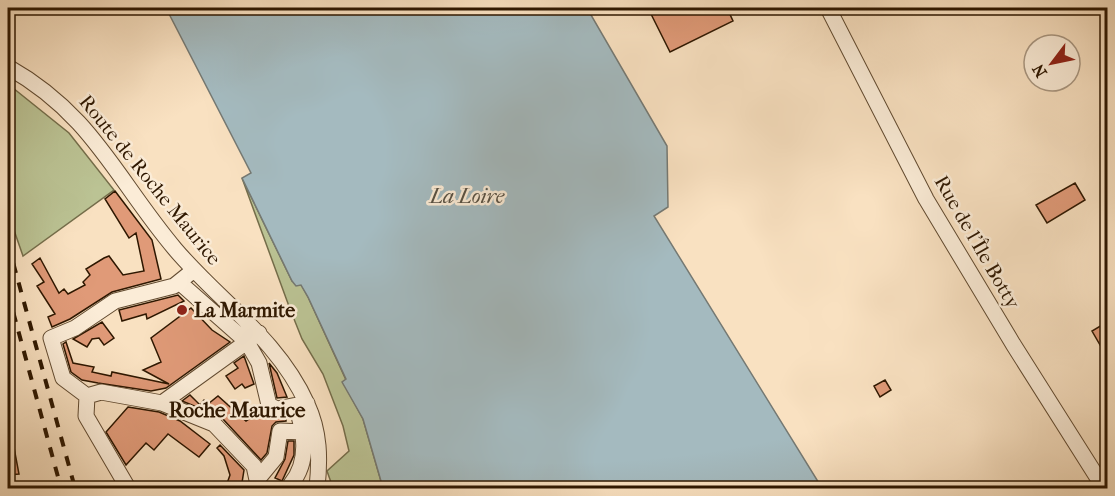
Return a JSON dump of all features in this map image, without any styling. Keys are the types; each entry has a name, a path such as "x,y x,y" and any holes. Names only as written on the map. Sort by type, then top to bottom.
{"street":[{"name":"Rue de l'Île Botty","path":"828,8 926,199 1104,489"},
{"name":"Route de Roche Maurice","path":"8,67 50,94 79,121 175,249 253,338 277,353 320,450 317,489"},
{"path":"87,396 63,378 51,338 75,328 115,300 174,286 195,270"},
{"path":"180,282 253,338 269,405 276,409 302,405"},
{"path":"162,403 253,338"},
{"path":"87,396 101,392 162,403 213,424 254,466 256,480 276,457 280,431 304,432"},
{"path":"87,396 86,416 128,489"},
{"name":"Route de Roche Maurice","path":"291,484 300,469 304,432 302,405"}],"green space":[{"path":"8,84 69,133 114,190 23,256 8,213"},
{"path":"242,178 292,281 301,284 308,297 346,380 343,382 363,419 383,488 333,488 327,471 349,451 343,426 323,374 302,339"}],"water":[{"name":"La Loire","path":"166,8 587,8 667,146 668,207 654,216 822,488 383,488 363,419 342,382 346,379 308,297 301,285 296,286 292,281 242,178 251,173"}],"building":[{"path":"648,8 727,8 733,21 670,52"},
{"path":"1075,183 1085,200 1047,223 1036,205"},
{"path":"115,191 152,240 161,279 112,292 70,319 52,327 48,317 55,314 37,286 44,282 32,264 40,258 59,293 64,289 68,294 85,285 83,282 90,275 86,269 109,256 123,275 144,271 136,233 129,238 105,199"},
{"path":"178,295 184,301 147,319 146,314 122,321 119,310"},
{"path":"191,308 212,330 230,342 166,388 151,391 98,383 82,380 71,372 63,344 66,342 73,363 94,367 92,372 111,376 112,372 169,384 143,370 161,362 151,338"},
{"path":"102,322 114,338 104,345 99,338 92,339 87,347 73,339"},
{"path":"1107,322 1107,357 1092,331"},
{"path":"244,356 254,384 245,388 242,384 235,389 226,376 238,368 234,363"},
{"path":"269,363 277,373 287,397 277,398"},
{"path":"885,380 891,390 880,397 874,386"},
{"path":"190,395 200,405 204,400 208,404 218,396 246,421 261,411 273,418 286,417 286,421 276,422 272,426 267,453 261,460 221,417 182,401"},
{"path":"128,407 159,412 180,421 210,444 199,457 168,434 154,450 146,443 126,465 106,432"},
{"path":"12,437 19,474 8,475 8,438"},
{"path":"288,441 294,441 294,455 282,481 275,478 285,459"},
{"path":"220,445 244,470 241,489 225,489 230,475 224,456 217,448"}],"railway":[{"path":"8,244 75,488"},
{"path":"8,293 61,488"}],"place":[{"name":"La Marmite","path":"182,310"}],"district":[{"name":"Roche Maurice","path":"237,410"}]}
